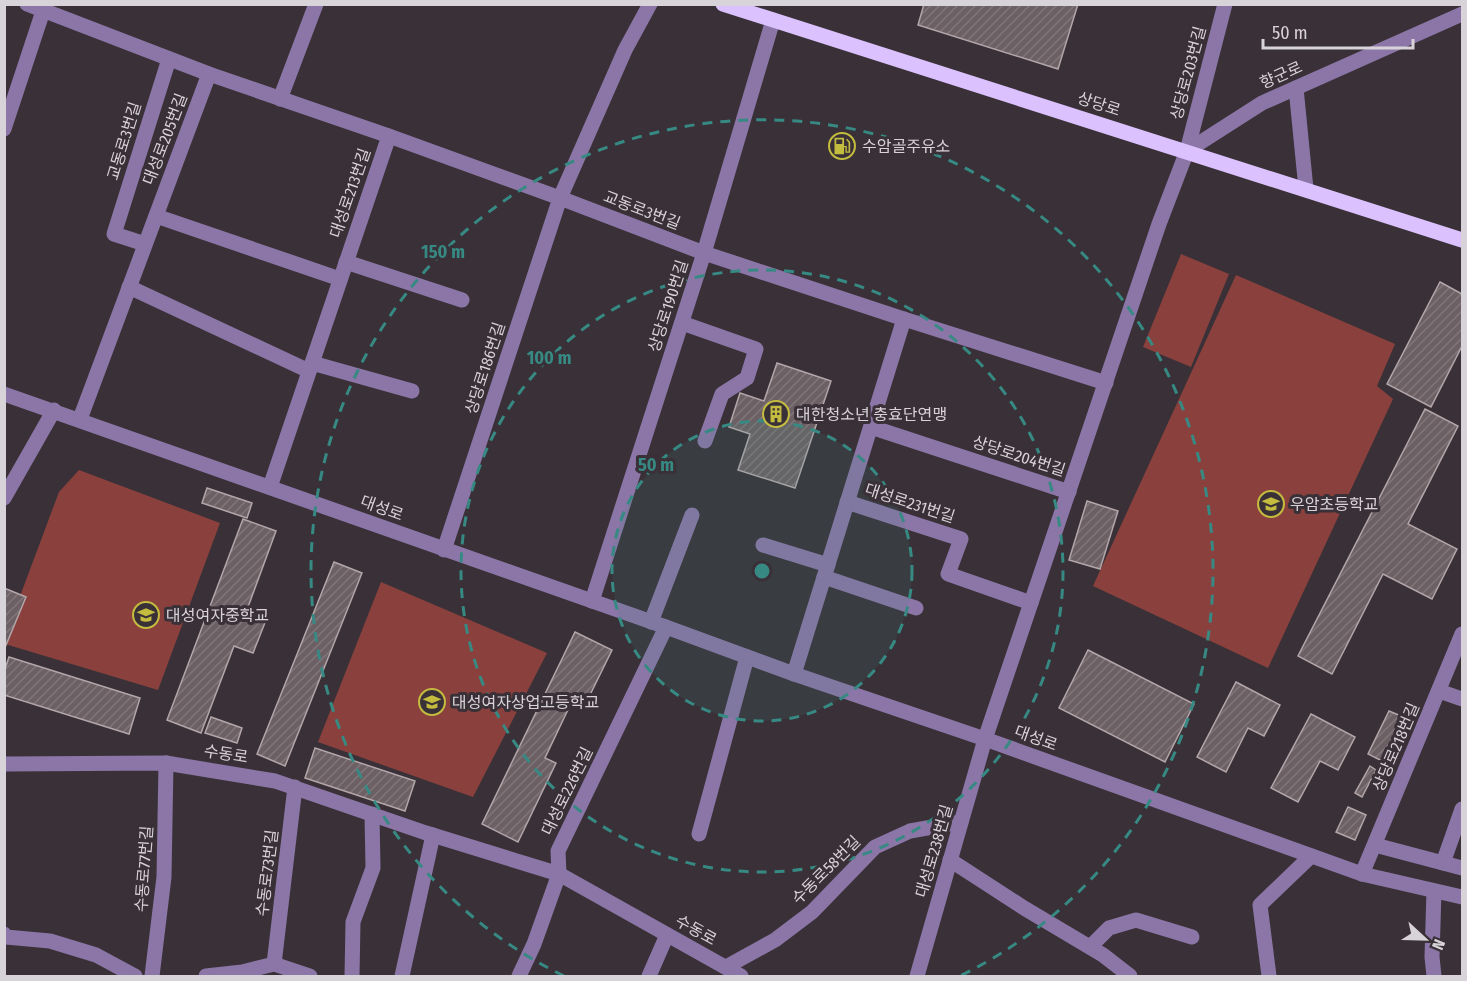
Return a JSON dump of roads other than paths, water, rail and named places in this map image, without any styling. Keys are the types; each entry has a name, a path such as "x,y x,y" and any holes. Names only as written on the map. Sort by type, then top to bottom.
{"main road":[{"name":"상당로","path":"723,4 1462,240"}],"street":[{"name":"교동로3번길","path":"27,4 209,74 389,136 704,253 1106,383"},
{"path":"280,99 316,4"},
{"name":"상당로186번길","path":"444,550 560,198 625,50 650,4"},
{"name":"상당로203번길","path":"1069,492 1159,224 1187,151 1225,4"},
{"path":"4,129 43,11"},
{"name":"향군로","path":"1187,151 1262,103 1462,14"},
{"name":"상당로190번길","path":"592,601 704,253 773,20"},
{"name":"교동로3번길","path":"145,244 114,234 169,59"},
{"name":"대성로205번길","path":"80,419 209,74"},
{"path":"1296,88 1306,189"},
{"name":"대성로213번길","path":"270,487 389,136"},
{"path":"156,216 340,279"},
{"name":"대성로213번길","path":"346,262 462,300"},
{"path":"129,287 228,333 310,367 412,391"},
{"name":"대성로231번길","path":"794,674 904,319"},
{"path":"682,323 756,349 747,378 722,394 705,441"},
{"name":"대성로","path":"4,394 1362,874 1462,897"},
{"path":"4,498 54,410"},
{"name":"상당로204번길","path":"871,427 1069,492"},
{"name":"대성로238번길","path":"920,976 985,739 1069,492"},
{"name":"대성로231번길","path":"847,502 961,539 948,574 1031,603"},
{"path":"651,622 692,515"},
{"path":"763,545 916,608"},
{"name":"대성로226번길","path":"519,976 534,944 559,874 558,851 666,627"},
{"name":"상당로218번길","path":"1362,874 1462,634"},
{"path":"699,834 747,657"},
{"path":"1439,691 1462,699"},
{"name":"수동로","path":"4,764 166,763 275,780 433,835 559,874 741,976"},
{"name":"수동로77번길","path":"152,976 164,877 166,763"},
{"name":"수동로73번길","path":"274,964 295,787"},
{"path":"1443,863 1462,809"},
{"path":"352,976 353,922 373,868 372,814"},
{"name":"수동로58번길","path":"726,967 775,940 812,912 875,847 910,831 961,822"},
{"path":"402,976 433,835"},
{"path":"1375,845 1462,868"},
{"path":"1269,976 1260,905 1311,856"},
{"path":"950,860 1090,947 1130,976"},
{"path":"1434,891 1431,957 1434,976"},
{"path":"1090,947 1109,928 1136,920 1192,937"},
{"path":"4,934 6,937 50,941 96,955 135,976"},
{"path":"649,976 667,935"},
{"path":"206,976 242,972 274,964 310,976"}],"place":[{"name":"수암골주유소","path":"842,146"},
{"name":"대한청소년 충효단연맹","path":"776,414"},
{"name":"우암초등학교","path":"1271,504"},
{"name":"대성여자중학교","path":"146,615"},
{"name":"대성여자상업고등학교","path":"432,702"}]}
